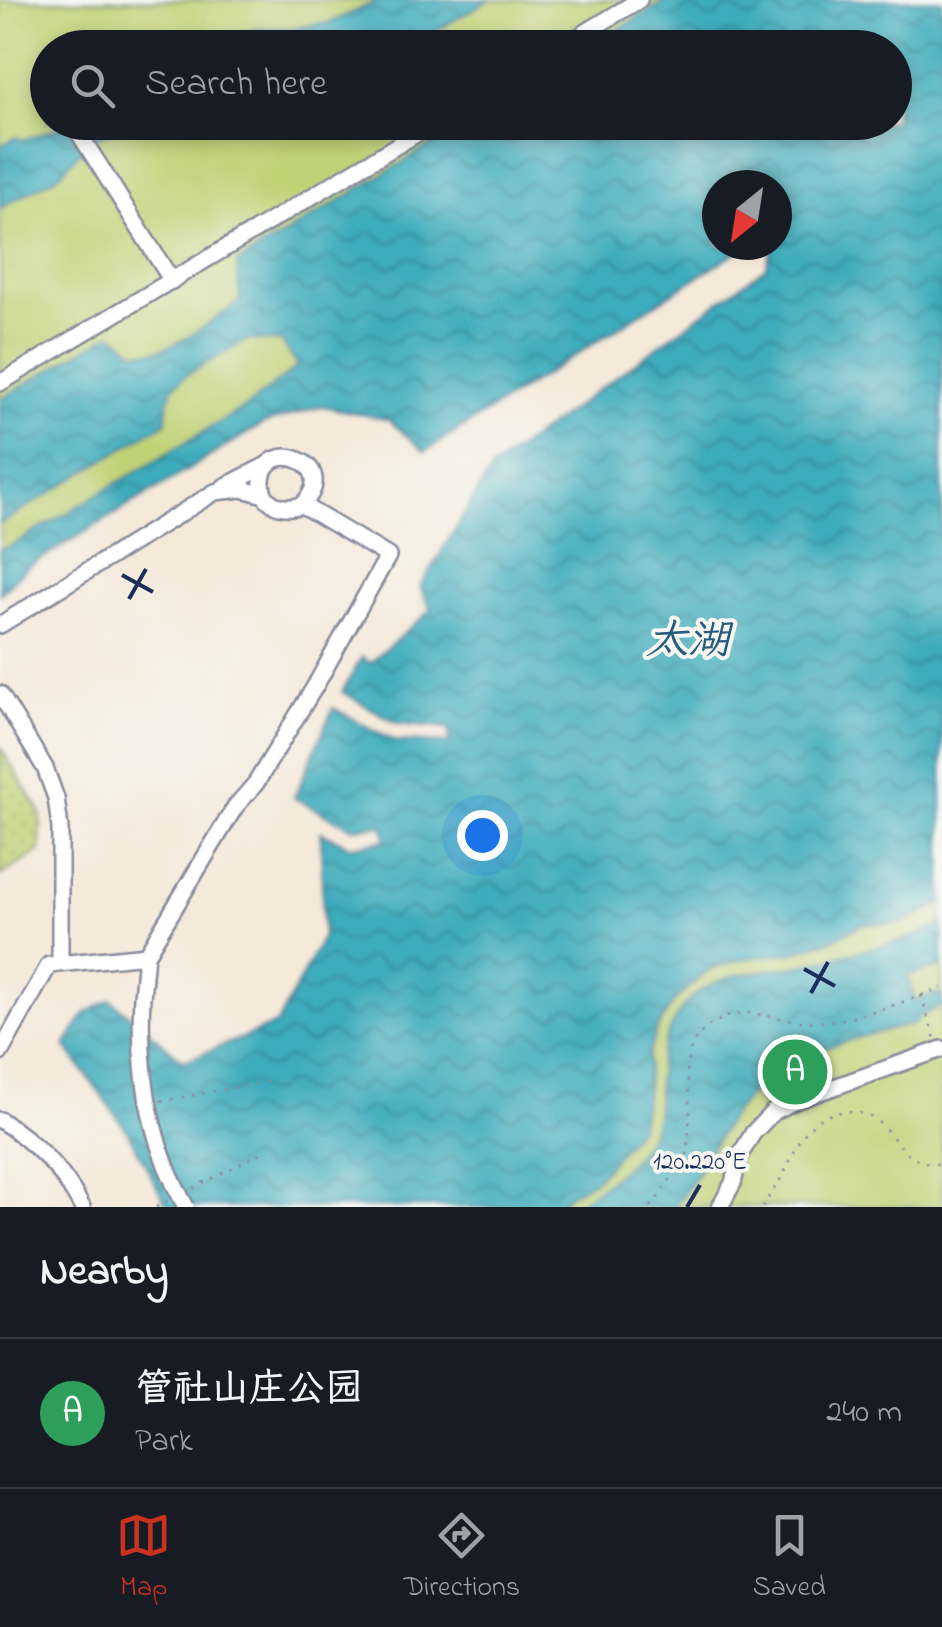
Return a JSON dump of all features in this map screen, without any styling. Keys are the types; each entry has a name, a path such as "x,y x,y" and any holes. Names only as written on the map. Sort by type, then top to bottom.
{"street":[{"path":"590,30 639,0"},
{"path":"83,140 172,281"},
{"path":"0,384 406,140"},
{"path":"0,626 215,492 277,458 292,456 308,465 314,476 309,498 302,505 286,508 242,490 215,492"},
{"path":"264,496 262,476 270,464"},
{"path":"183,1201 160,1151 148,1104 141,1057 146,954 235,807 256,783 314,688 388,556 302,505"},
{"path":"0,694 45,768 56,798 60,828 60,963"},
{"path":"0,1053 50,965 146,954"},
{"path":"720,1207 746,1144 773,1112 941,1049"},
{"path":"0,1120 37,1147 68,1183 82,1207"}],"path":[{"path":"651,1207 687,1156 690,1112 686,1069 696,1038 707,1028 729,1015 750,1013 799,1021 847,1019 942,988"},
{"path":"921,996 941,1049"},
{"path":"148,1104 273,1081"},
{"path":"762,1207 802,1137 824,1116 837,1112 855,1112 873,1119 904,1152 942,1164"},
{"path":"156,1207 183,1201 263,1152"}],"green space":[{"path":"0,0 396,0 339,30 30,30 30,140 48,140 0,161"},
{"path":"469,0 701,0 649,30 421,30"},
{"path":"90,140 479,140 305,369 268,401 0,557 0,193"},
{"path":"0,747 41,813 40,851 0,876"},
{"path":"942,903 942,1207 556,1207 597,1178 640,1126 648,1055 657,1028 674,1001 707,971 742,959 790,953 829,941 862,924 903,923"}],"water":[{"path":"380,0 489,0 437,30 254,30 331,22"},
{"name":"太湖","path":"667,0 942,0 942,903 903,923 862,924 829,941 790,953 742,959 707,971 674,1001 657,1028 648,1055 640,1126 597,1178 556,1207 168,1207 126,1129 65,1046 86,1013 111,1000 184,1061 277,1024 323,936 321,832 351,846 386,840 383,825 353,828 294,798 333,708 396,741 450,743 449,728 397,723 342,692 362,657 370,663 431,610 420,587 493,467 766,267 768,260 792,260 792,170 702,170 702,260 724,260 425,452 389,420 322,406 263,424 26,568 0,594 0,550 250,404 297,367 282,342 247,340 173,387 166,422 0,524 0,399 111,334 134,350 150,352 192,335 240,301 237,263 439,140 912,140 912,30 617,30"},
{"path":"17,137 94,140 59,175 0,208 0,146"},
{"path":"942,924 942,966 907,976 915,1001 938,993 942,1006 913,1025 860,1037 810,1055 764,1083 727,1122 673,1207 573,1207 623,1168 647,1140 656,1112 664,1045 672,1024 691,998 733,976 808,964 884,945"}],"place":[{"name":"管社山庄公园","path":"795,1072"}]}
